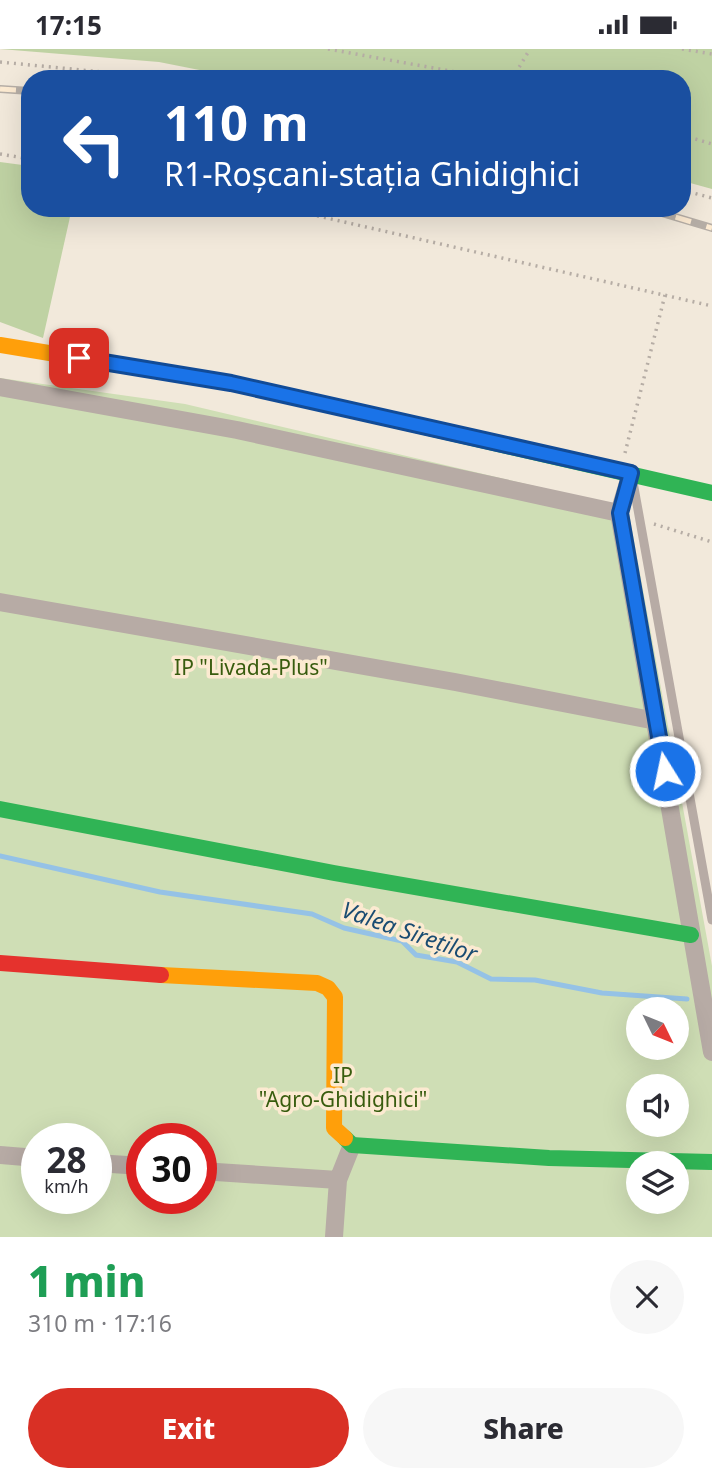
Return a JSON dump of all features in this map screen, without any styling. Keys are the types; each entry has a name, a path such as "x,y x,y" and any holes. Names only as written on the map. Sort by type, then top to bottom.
{"street":[{"path":"0,345 231,383 712,493"},
{"path":"0,387 289,441 620,513"},
{"path":"626,472 620,513 712,1052"},
{"path":"0,602 455,682 656,721"},
{"path":"0,809 334,873 691,935"},
{"path":"0,963 246,982 317,983 328,988 335,997 334,1128 352,1145 549,1158 712,1162"},
{"path":"334,1237 338,1180 352,1145"},
{"path":"0,1155 21,1157"},
{"path":"217,1172 338,1180"}],"lane":[{"path":"626,472 640,520 712,920"}],"path":[{"path":"328,49 445,70"},
{"path":"517,70 530,49"},
{"path":"682,49 712,54"},
{"path":"0,62 81,70"},
{"path":"691,138 712,144"},
{"path":"0,154 21,158"},
{"path":"691,192 712,198"},
{"path":"322,217 712,306"},
{"path":"626,472 664,295"},
{"path":"640,520 712,542"}],"green space":[{"path":"0,49 712,49 712,189 691,183 691,70 199,70 159,62"},
{"path":"0,162 21,165 21,217 70,217 43,338 0,322"},
{"name":"IP \"Livada-Plus\"","path":"0,378 185,404 628,508 712,966 712,1237 0,1237"}],"waterway":[{"name":"Valea Sireților","path":"0,856 160,892 312,914 344,928 402,941 416,955 457,962 491,979 535,980 602,993 659,997"}],"railway":[{"path":"0,89 21,90"},
{"path":"675,217 712,228"}],"traffic: fast":[{"path":"424,427 712,493"},
{"path":"0,809 334,873 691,935"},
{"path":"345,1138 352,1145 549,1158 712,1162"}],"traffic: slow":[{"path":"0,345 231,383 424,427"},
{"path":"161,975 317,983 328,988 335,997 334,1128 345,1138"}],"traffic: jam":[{"path":"0,963 161,975"}],"route":[{"path":"79,358 231,383 631,473 620,513 665,771"}],"park label":[{"name":"IP \"Agro-Ghidighici\"","path":"343,1087"}]}
